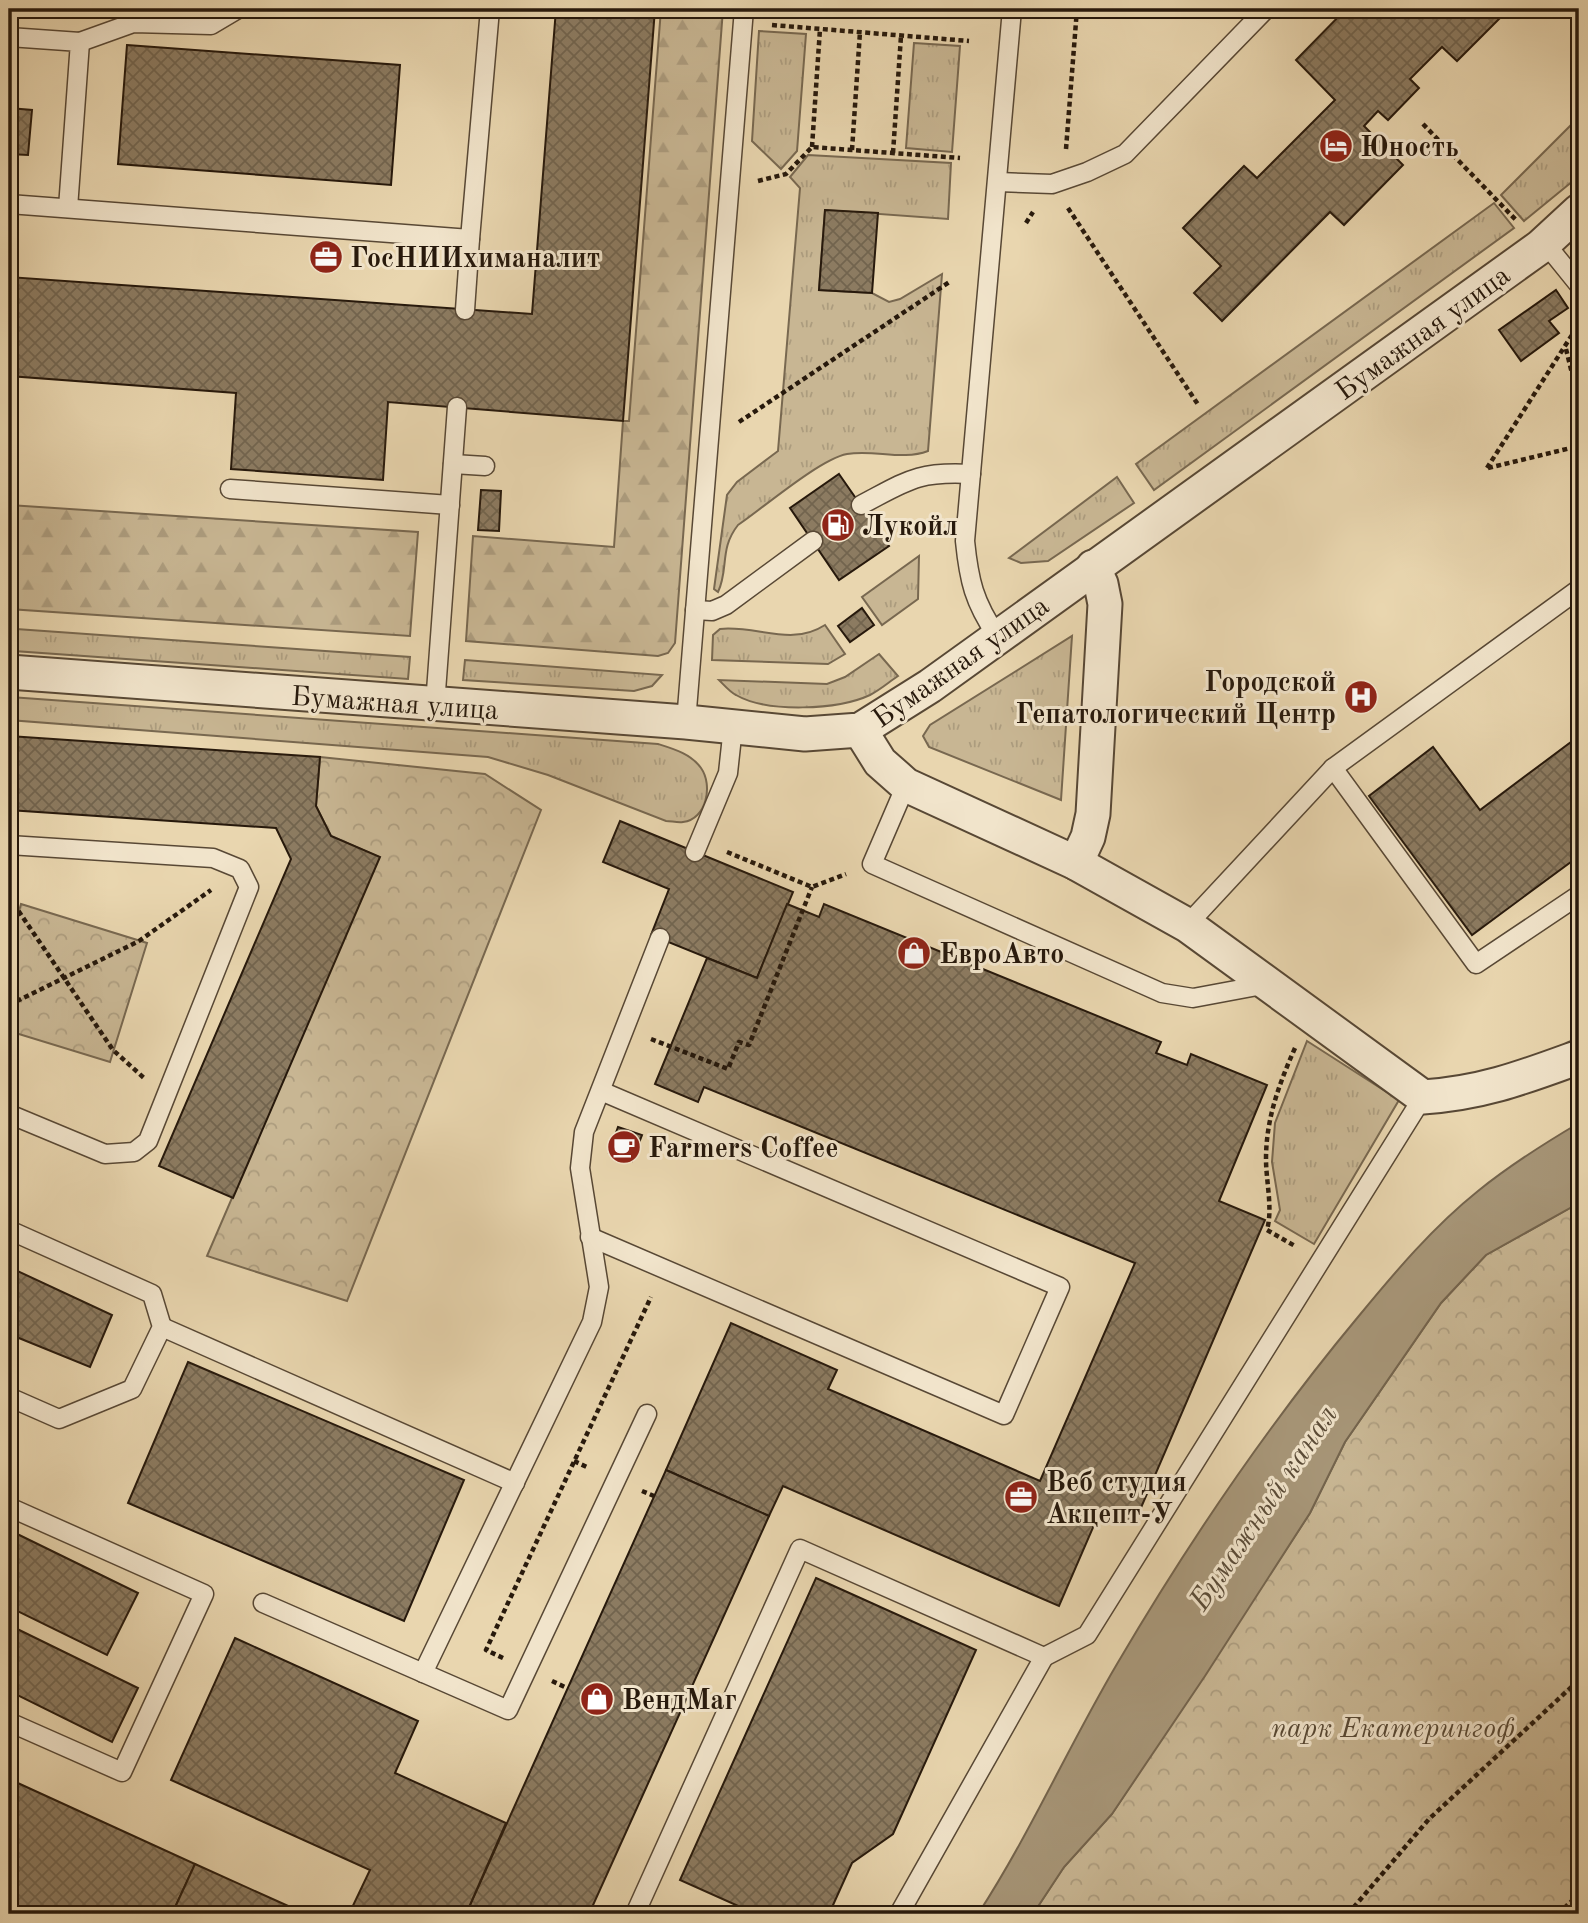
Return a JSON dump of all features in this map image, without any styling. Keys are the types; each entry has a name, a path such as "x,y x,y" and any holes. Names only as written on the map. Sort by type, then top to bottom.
{"street":[{"name":"Бумажная улица","path":"9,672 686,722 805,734 860,730 930,686 1093,567 1532,234 1579,211"},
{"path":"1076,863 1088,837 1094,787 1105,604 1101,584 1093,567"},
{"path":"860,730 880,762 906,785 1076,863 1187,925 1423,1097 1466,1094 1497,1087 1579,1058"}],"lane":[{"path":"9,37 80,42 133,23 211,25 238,9"},
{"path":"465,310 490,9"},
{"path":"997,636 979,610 968,579 965,541 1012,9"},
{"path":"998,182 1052,184 1087,172 1125,154 1266,9"},
{"path":"686,722 744,16"},
{"path":"68,208 80,42"},
{"path":"9,204 470,239"},
{"path":"1532,234 1579,285"},
{"path":"435,705 457,407"},
{"path":"453,464 485,466"},
{"path":"861,505 921,474 971,474"},
{"path":"230,489 450,505"},
{"path":"695,610 712,611 726,605 813,541"},
{"path":"1187,925 1333,768 1579,589"},
{"path":"698,847 728,773 733,727"},
{"path":"1333,768 1476,964 1579,895"},
{"path":"906,785 872,864 1161,993 1193,998 1268,984"},
{"path":"9,845 213,858 240,869 249,887 148,1141 134,1152 105,1154 9,1114"},
{"path":"423,1673 592,1322 599,1287 580,1168 584,1132 660,938"},
{"path":"590,1237 1004,1415 1060,1287 600,1091"},
{"path":"899,1914 1044,1657 1087,1635 1423,1097"},
{"path":"9,1230 152,1294 162,1327 132,1389 59,1419 9,1397"},
{"path":"162,1327 515,1483"},
{"path":"263,1603 508,1710 647,1414"},
{"path":"9,1507 204,1594 122,1772 9,1722"},
{"path":"635,1914 800,1549 1044,1657"}],"path":[{"path":"1065,156 1077,9"},
{"path":"744,16 820,29 969,41"},
{"path":"786,174 811,147 820,29"},
{"path":"852,150 860,32"},
{"path":"893,153 901,36"},
{"path":"1423,124 1532,234"},
{"path":"811,147 960,158"},
{"path":"1052,184 1199,406"},
{"path":"709,443 951,281"},
{"path":"1579,324 1487,468 1579,446"},
{"path":"1566,348 1579,402"},
{"path":"698,847 812,887 872,864"},
{"path":"9,1005 139,941 240,869"},
{"path":"671,1046 728,1069 739,1042 749,1045 812,887"},
{"path":"9,897 113,1050 165,1097"},
{"path":"1298,1041 1267,1128 1266,1180 1270,1219 1267,1230 1321,1261"},
{"path":"486,1650 651,1297"},
{"path":"1348,1914 1429,1819 1579,1680"},
{"path":"1558,1914 1579,1894"}],"green space":[{"path":"661,9 723,9 675,643 668,653 658,656 466,641 473,536 614,547 623,421 629,421"},
{"path":"759,31 806,34 797,151 781,169 752,141"},
{"path":"914,43 960,46 952,152 906,148"},
{"path":"1579,117 1579,176 1524,221 1501,195"},
{"path":"808,155 951,163 948,219 825,210 819,290 872,293 889,302 900,299 942,274 928,451 908,455 847,454 807,474 738,525 728,542 718,592 714,589 727,495 737,482 778,451 800,188 790,177"},
{"path":"1494,203 1514,228 1154,490 1136,464"},
{"path":"1117,477 1134,503 1048,561 1021,563 1009,558"},
{"path":"9,505 418,532 410,636 9,609"},
{"path":"919,556 918,599 882,625 862,597"},
{"path":"825,625 845,654 828,664 712,660 713,635 720,629 787,635 812,631"},
{"path":"16,629 410,657 408,679 14,651"},
{"path":"1072,636 1061,800 929,747 923,736 930,725"},
{"path":"879,654 898,676 870,695 840,704 803,707 766,705 736,695 719,680 827,684 845,677"},
{"path":"465,660 662,675 652,686 634,691 463,680"},
{"path":"10,697 658,744 682,753 697,763 707,783 706,800 698,815 691,820 666,821 548,775 488,757 9,720"},
{"path":"320,757 485,774 541,810 347,1301 207,1256 379,857 331,836 316,806"},
{"path":"21,904 147,943 110,1062 9,1031 9,946"},
{"path":"1307,1041 1399,1100 1314,1244 1275,1221 1280,1210 1272,1162 1275,1123"},
{"name":"парк Екатерингоф","path":"1579,1203 1579,1914 1033,1914 1064,1867 1112,1814 1310,1513 1345,1442 1441,1303 1486,1255"}],"water":[{"name":"Бумажный канал","path":"1579,1123 1579,1203 1486,1255 1441,1303 1345,1442 1310,1513 1205,1676 1112,1814 1064,1867 1033,1914 978,1914 1015,1853 1099,1695 1144,1619 1230,1486 1292,1400 1386,1283 1445,1220 1502,1173"}],"building":[{"path":"556,9 655,9 623,421 388,402 383,480 231,469 236,393 9,376 9,277 532,314"},
{"name":"Юность","path":"1346,9 1366,9 1370,12 1373,9 1509,9 1457,61 1442,47 1410,79 1419,88 1388,120 1378,111 1364,126 1403,165 1344,225 1330,212 1222,321 1194,293 1221,266 1183,228 1244,166 1257,178 1335,100 1296,60"},
{"path":"127,45 400,65 391,185 118,164"},
{"path":"9,108 32,110 28,155 9,154"},
{"path":"825,210 878,213 872,293 819,290"},
{"path":"1556,290 1568,308 1549,321 1559,333 1521,361 1499,330"},
{"name":"Лукойл","path":"839,474 889,546 839,580 790,508"},
{"path":"481,490 501,491 499,531 478,530"},
{"path":"862,608 874,625 850,642 838,626"},
{"path":"9,736 320,757 316,806 331,836 380,857 233,1198 159,1166 291,859 276,828 9,810"},
{"path":"1579,736 1579,856 1472,935 1369,796 1433,747 1480,810"},
{"path":"620,821 793,892 757,978 651,935 669,889 603,862"},
{"path":"787,904 819,917 824,904 1161,1042 1156,1053 1187,1065 1191,1054 1267,1085 1219,1201 1265,1220 1134,1524 1101,1509 1059,1606 783,1486 769,1516 666,1470 731,1323 837,1370 828,1389 1040,1481 1135,1263 704,1087 698,1102 655,1084 707,958 757,978"},
{"name":"Farmers Coffee","path":"618,1127 642,1135 632,1161 609,1153"},
{"path":"11,1268 112,1315 90,1367 9,1334"},
{"path":"188,1362 464,1480 404,1621 128,1503"},
{"path":"666,1470 769,1516 589,1914 466,1914"},
{"path":"9,1530 138,1593 107,1655 9,1607"},
{"path":"816,1578 976,1650 893,1834 852,1863 829,1914 756,1914 680,1880"},
{"path":"9,1625 138,1688 112,1742 9,1691"},
{"path":"235,1638 418,1721 395,1773 506,1823 466,1914 349,1914 370,1870 171,1780"},
{"path":"9,1779 195,1864 172,1914 9,1914"},
{"path":"195,1864 306,1914 172,1914"}],"place":[{"name":"Юность","path":"1336,146"},
{"name":"ГосНИИхиманалит","path":"326,257"},
{"name":"Лукойл","path":"838,525"},
{"name":"Городской Гепатологический Центр","path":"1361,697"},
{"name":"ЕвроАвто","path":"914,953"},
{"name":"Farmers Coffee","path":"624,1147"},
{"name":"Веб студия Акцепт-У","path":"1021,1497"},
{"name":"ВендМаг","path":"597,1699"}]}
